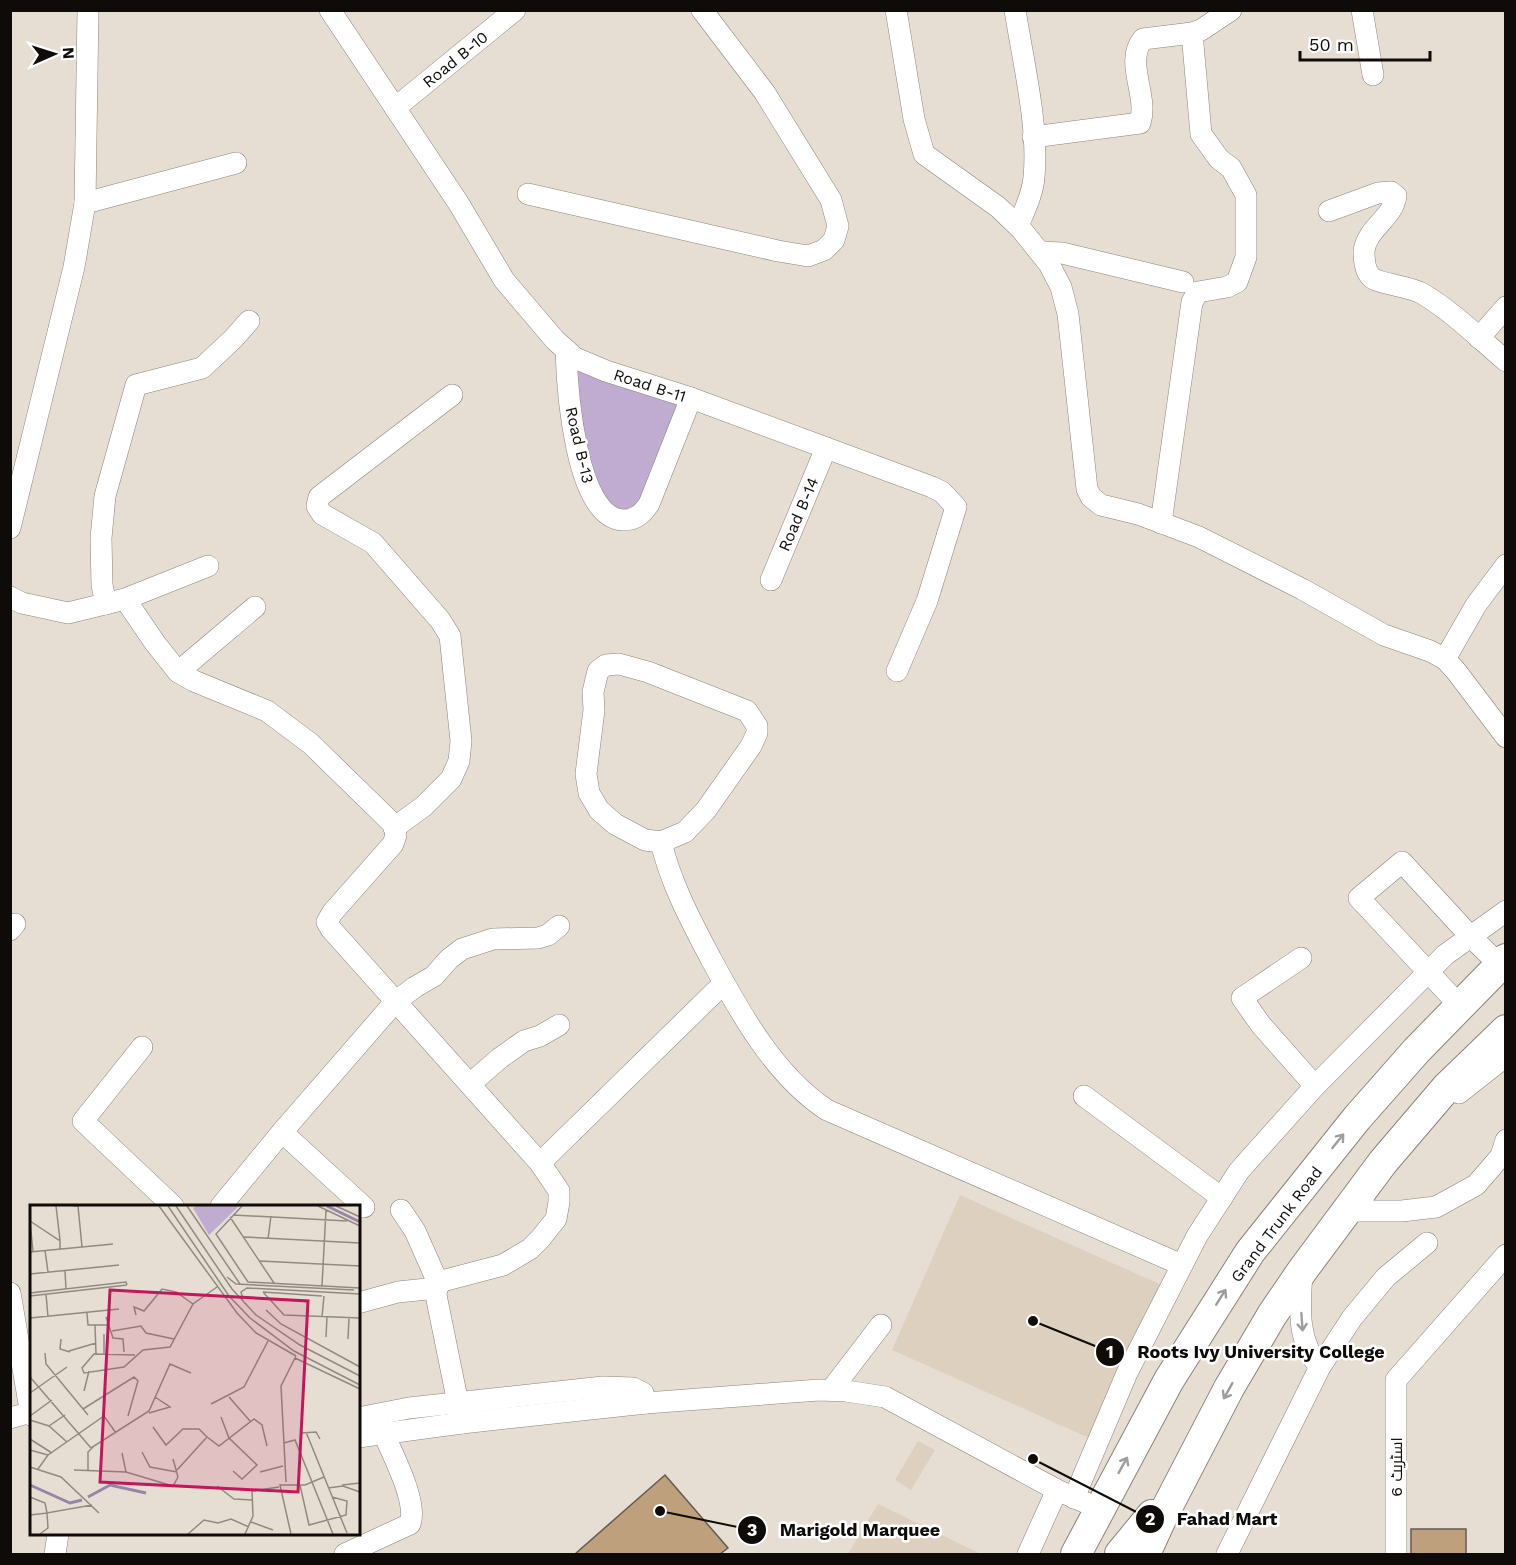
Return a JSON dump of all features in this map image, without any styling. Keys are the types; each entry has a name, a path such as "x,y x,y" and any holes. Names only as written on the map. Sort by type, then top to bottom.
{"highway":[{"name":"Grand Trunk Road","path":"1076,1554 1082,1502 1169,1380 1250,1252 1357,1118 1417,1050 1503,962"},
{"path":"1145,1554 1229,1388 1272,1315 1302,1271 1383,1162 1447,1087 1506,1030"},
{"path":"1120,1554 1181,1481"},
{"path":"1082,1502 1082,1554"}],"street":[{"path":"10,528 74,267 85,202 88,10"},
{"name":"Road B-11","path":"329,10 459,204 504,280 555,340 575,358 606,371 691,398 932,487 942,492 956,507 927,601 897,671"},
{"name":"Road B-10","path":"395,108 515,10"},
{"path":"528,194 808,256 824,249 834,240 838,226 831,200 765,93 702,10"},
{"path":"896,10 914,119 924,154 998,207 1018,226 1041,252 1061,287 1068,314 1087,489 1091,497 1101,505 1161,522 1235,554 1384,635 1430,651 1445,659 1506,737"},
{"path":"1015,10 1032,116 1034,177 1018,226"},
{"path":"1033,137 1140,123 1142,109 1135,52 1143,39 1192,33 1201,30 1231,10"},
{"path":"1362,10 1373,75"},
{"path":"1161,522 1192,302 1198,292 1227,287 1237,282 1246,257 1246,195 1231,168 1219,159 1202,134 1192,33"},
{"path":"85,202 236,163"},
{"path":"1329,211 1378,193 1392,192 1396,196 1395,204 1373,231 1366,244 1366,267 1370,276 1376,280 1422,293 1445,308 1506,361"},
{"path":"1041,252 1062,253 1183,282"},
{"path":"1479,338 1506,307"},
{"path":"249,321 202,368 136,385 105,496 101,538 102,585 178,672 194,681 267,711 311,744 394,825 396,835 393,844 327,922 395,1002 540,1163 559,1191 556,1219 530,1249 503,1265 442,1281 438,1287 436,1294 460,1412"},
{"name":"Road B-13","path":"566,350 570,411 578,451 590,491 601,510 616,520 628,520 640,516 649,504 691,398"},
{"path":"394,828 424,806 451,778 459,760 460,741 450,636 440,621 373,543 322,514 317,506 319,497 452,395"},
{"name":"Road B-14","path":"771,580 826,448"},
{"path":"1445,659 1476,605 1506,565"},
{"path":"10,597 22,603 68,613 116,602 208,566"},
{"path":"178,672 255,607"},
{"path":"619,664 648,672 747,711 757,726 757,733 751,746 706,810 685,832 661,842 645,840 615,824 599,810 589,793 586,774 594,710 593,692 598,671 606,665 619,664"},
{"path":"661,842 668,870 693,926 724,983 753,1032 810,1099 827,1110 1182,1265"},
{"path":"1460,1006 1359,898 1402,862 1470,937 1503,962"},
{"path":"1028,1554 1082,1502 1127,1373 1197,1236 1239,1171 1315,1086 1445,955 1506,911"},
{"path":"222,1205 395,1002 434,976 448,959 462,949 493,939 538,938 548,935 559,926"},
{"path":"1301,958 1242,998 1268,1033 1315,1086"},
{"path":"540,1163 724,983"},
{"path":"470,1084 524,1041 540,1036 559,1025"},
{"path":"142,1047 83,1121 172,1205"},
{"path":"1383,1162 1428,1119 1506,1056"},
{"path":"1084,1096 1222,1198"},
{"path":"282,1132 364,1208"},
{"path":"1347,1211 1402,1211 1436,1207 1476,1185 1501,1156 1506,1140"},
{"path":"401,1210 415,1231 438,1287"},
{"path":"1227,1554 1320,1367 1353,1318 1386,1277 1426,1243"},
{"name":"اسٹریٹ 6","path":"1396,1554 1396,1380 1506,1255"},
{"path":"1302,1271 1302,1328 1306,1348 1320,1367"},
{"path":"360,1302 398,1292 438,1287"},
{"path":"10,1293 30,1409"},
{"path":"832,1389 881,1325"},
{"path":"360,1418 409,1408 460,1412 832,1389 885,1397 1082,1502"},
{"path":"360,1437 384,1434 460,1412"},
{"path":"10,1419 30,1414"},
{"path":"345,1554 410,1524 412,1504 384,1434"},
{"path":"55,1554 58,1535"}],"shaded area":[{"path":"575,361 686,399 646,502 616,517 581,451"},
{"path":"960,1195 1175,1291 1107,1446 892,1350"},
{"path":"918,1441 935,1450 911,1490 895,1480"},
{"path":"878,1504 981,1554 848,1554"}],"building":[{"path":"665,1475 728,1548 720,1554 575,1554"},
{"path":"1411,1529 1466,1529 1466,1554 1411,1554"}],"place":[{"name":"Roots Ivy University College","path":"1033,1321"},
{"name":"Fahad Mart","path":"1033,1459"},
{"name":"Marigold Marquee","path":"660,1511"}]}
